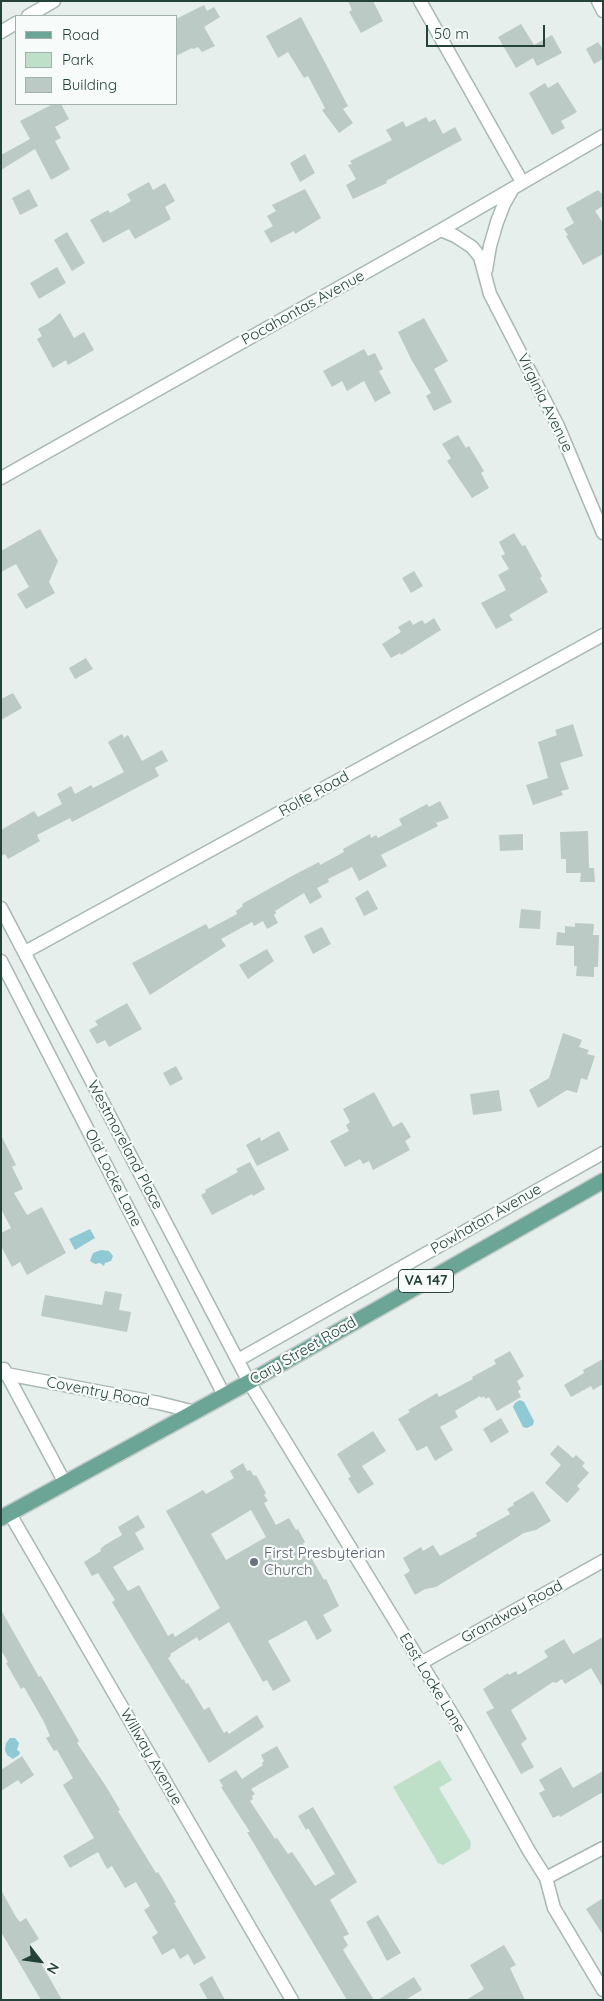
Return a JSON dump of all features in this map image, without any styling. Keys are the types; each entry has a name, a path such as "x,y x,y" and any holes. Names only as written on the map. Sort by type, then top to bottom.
{"main road":[{"name":"Cary Street Road","path":"6,1516 249,1382 603,1181"}],"street":[{"path":"30,15 54,1"},
{"path":"420,1 518,184"},
{"path":"598,1 603,11"},
{"path":"1,32 15,24"},
{"name":"Pocahontas Avenue","path":"1,478 441,230 603,136"},
{"name":"Virginia Avenue","path":"485,273 497,222 504,204 518,184"},
{"name":"Virginia Avenue","path":"441,230 472,247 480,257 490,294 558,426 603,533"},
{"name":"Rolfe Road","path":"25,952 603,635"},
{"name":"Westmoreland Place","path":"1,908 249,1382"},
{"name":"Old Locke Lane","path":"1,961 224,1395"},
{"name":"Powhatan Avenue","path":"238,1360 603,1153"},
{"path":"3,1371 65,1483"},
{"name":"Coventry Road","path":"3,1371 195,1412"},
{"name":"East Locke Lane","path":"249,1382 463,1732 546,1878 554,1908 603,1990"},
{"name":"Willway Avenue","path":"6,1516 292,2000"},
{"name":"Grandway Road","path":"422,1663 603,1561"},
{"path":"546,1878 603,1848"}],"green space":[{"path":"440,1760 452,1780 439,1788 471,1842 470,1849 443,1865 438,1863 393,1787"}],"water":[{"path":"90,1229 95,1238 75,1250 69,1239"},
{"path":"101,1250 109,1251 113,1256 111,1261 105,1263 104,1266 90,1261 93,1253"},
{"path":"520,1400 524,1402 534,1421 533,1425 527,1428 523,1427 513,1407"},
{"path":"10,1738 15,1738 19,1743 17,1750 20,1752 19,1755 13,1759 7,1755 5,1750 6,1743"}],"building":[{"path":"348,1 373,1 383,21 361,33 349,12 352,10"},
{"path":"204,5 207,11 214,7 220,17 204,27 215,46 202,52 198,47 192,48 178,55 178,18"},
{"path":"301,17 348,106 343,109 353,123 339,133 322,110 325,108 308,76 304,78 288,52 278,58 266,36"},
{"path":"521,24 534,45 552,35 562,53 537,66 533,58 516,68 498,37"},
{"path":"598,42 603,49 603,59 594,64 586,49"},
{"path":"558,82 577,112 561,121 565,128 552,135 529,93 545,83 548,88"},
{"path":"51,105 62,105 69,119 55,127 61,138 55,141 70,169 51,180 35,149 1,170 1,155 30,139 20,121"},
{"path":"426,117 429,122 435,119 443,134 455,127 462,140 386,181 387,183 353,199 346,185 356,179 348,165 352,164 350,161 392,140 386,130 403,121 406,127"},
{"path":"305,154 315,173 300,182 290,163"},
{"path":"149,182 153,190 165,183 175,201 165,207 171,219 135,239 129,229 103,243 90,220 108,210 110,213 131,201 127,194"},
{"path":"29,189 38,206 20,215 12,198"},
{"path":"305,189 321,218 295,234 294,231 271,243 264,231 273,226 267,216 276,211 272,205"},
{"path":"598,190 603,195 603,206 595,211 603,223 603,254 583,265 566,236 568,235 564,229 574,223 566,208"},
{"path":"67,232 85,263 72,271 54,240"},
{"path":"57,267 66,283 39,299 30,283"},
{"path":"60,313 74,338 84,332 94,350 68,365 66,360 53,368 37,339 42,336 38,329"},
{"path":"424,318 448,361 434,369 452,402 434,411 426,396 431,393 398,332"},
{"path":"364,349 368,356 375,353 383,369 379,371 391,393 375,402 364,381 347,391 342,381 332,387 323,371"},
{"path":"458,435 466,448 469,446 484,471 481,473 489,488 472,498 447,461 451,458 442,444"},
{"path":"40,529 58,561 49,582 55,593 26,609 17,594 29,587 16,564 1,572 1,551"},
{"path":"514,533 522,546 525,545 542,576 540,578 548,592 509,615 513,620 496,629 481,603 506,590 498,575 509,569 501,556 505,554 499,542"},
{"path":"414,571 423,586 411,593 402,578"},
{"path":"434,618 441,630 401,655 400,653 391,658 382,644 401,632 398,627 410,620 413,625 422,620 425,624"},
{"path":"86,658 93,669 75,679 69,668"},
{"path":"13,693 22,708 1,720 1,699"},
{"path":"573,724 583,756 560,763 569,789 561,791 563,795 533,805 526,785 548,778 538,742 557,735 555,730"},
{"path":"122,734 124,738 128,735 142,761 162,750 168,761 155,768 159,776 72,822 70,818 37,835 40,841 8,859 5,854 1,856 1,830 34,811 38,817 62,804 57,794 71,786 75,794 91,785 93,788 124,772 108,742"},
{"path":"440,801 449,818 436,823 438,826 381,855 387,866 359,881 352,867 328,879 329,882 317,888 322,897 310,904 304,893 275,911 274,915 278,923 267,929 263,921 254,926 252,922 221,939 226,946 150,995 132,963 206,924 209,929 237,914 236,911 243,906 242,904 292,876 319,862 320,865 344,852 343,849 370,834 371,838 376,835 378,838 402,825 399,819 427,804 429,807"},
{"path":"588,831 589,868 594,868 595,882 580,882 581,873 566,873 566,859 561,859 560,832"},
{"path":"523,834 523,850 500,851 499,835"},
{"path":"368,890 378,909 364,916 355,898"},
{"path":"521,909 541,911 540,929 519,928"},
{"path":"575,923 594,924 593,935 599,935 598,967 594,967 594,977 576,976 577,966 574,966 574,946 556,945 557,932 565,933 565,926 575,927"},
{"path":"322,927 331,944 313,954 304,936"},
{"path":"267,949 274,961 248,979 239,965"},
{"path":"127,1003 142,1029 109,1047 105,1040 97,1044 89,1030 98,1025 95,1021"},
{"path":"563,1033 582,1040 579,1047 589,1050 587,1054 595,1056 587,1080 581,1078 577,1093 567,1090 538,1108 529,1090 549,1078"},
{"path":"176,1066 183,1079 170,1086 163,1073"},
{"path":"499,1090 502,1111 473,1115 470,1094"},
{"path":"374,1092 393,1127 402,1122 411,1137 405,1141 410,1150 373,1170 369,1161 363,1164 360,1159 345,1167 330,1141 349,1131 346,1125 350,1122 343,1109"},
{"path":"279,1131 289,1150 257,1166 246,1145 260,1137 261,1141"},
{"path":"1,1135 16,1165 12,1167 23,1189 14,1193 27,1215 42,1207 66,1253 27,1275 20,1262 12,1267 1,1246 1,1233 11,1228 1,1209"},
{"path":"250,1162 265,1189 212,1215 201,1195 206,1192 205,1190 238,1172 236,1169"},
{"path":"105,1291 122,1294 119,1310 131,1312 127,1332 41,1316 45,1295 102,1305"},
{"path":"510,1351 524,1376 517,1381 521,1389 518,1391 521,1397 497,1411 489,1397 485,1399 484,1396 481,1398 480,1396 455,1411 458,1417 440,1427 453,1450 435,1461 427,1446 417,1451 398,1419 410,1412 408,1410 437,1393 439,1397 473,1379 472,1377 496,1364 494,1360"},
{"path":"603,1359 603,1384 593,1390 591,1386 571,1397 564,1385 584,1373 583,1370"},
{"path":"501,1418 509,1432 491,1443 483,1429"},
{"path":"373,1431 386,1451 362,1466 374,1484 358,1494 348,1478 351,1477 337,1454"},
{"path":"558,1445 573,1458 576,1455 585,1463 582,1466 589,1473 577,1486 580,1489 567,1503 545,1483 561,1465 550,1454"},
{"path":"243,1463 247,1471 250,1470 254,1476 256,1475 266,1493 264,1495 268,1501 264,1503 276,1525 289,1518 296,1530 298,1529 305,1542 303,1543 324,1580 326,1579 339,1606 323,1615 332,1631 317,1640 306,1620 268,1641 291,1681 273,1691 267,1680 263,1682 229,1622 199,1641 197,1637 170,1654 171,1656 168,1658 182,1680 184,1679 186,1684 188,1683 204,1710 209,1707 224,1733 227,1731 229,1734 257,1715 264,1727 209,1763 112,1602 115,1600 98,1573 92,1576 84,1562 101,1551 100,1549 105,1545 122,1535 118,1527 138,1515 145,1527 135,1533 144,1549 113,1567 128,1591 139,1585 168,1636 173,1633 175,1637 220,1608 166,1511 203,1490 206,1494 234,1478 230,1471","holes":["251,1510 266,1537 226,1560 211,1534"]},
{"path":"533,1491 551,1521 536,1530 524,1533 436,1587 425,1589 415,1595 404,1575 410,1571 403,1558 421,1547 423,1551 433,1545 440,1556 477,1536 476,1533 510,1514 507,1509 514,1505 513,1503"},
{"path":"1,1610 39,1677 41,1676 79,1741 77,1743 107,1788 120,1810 118,1811 176,1902 174,1903 206,1958 194,1965 188,1954 180,1959 174,1948 162,1955 152,1937 158,1933 144,1910 150,1906 136,1882 125,1888 112,1866 107,1869 98,1852 70,1868 63,1856 94,1838 63,1785 73,1778 57,1750 54,1751 46,1738 50,1736 44,1722 24,1687 21,1689 6,1663 8,1662 1,1650"},
{"path":"603,1637 603,1688 591,1668 565,1684 562,1679 556,1683 553,1682 511,1710 527,1739 521,1744 534,1767 521,1774 486,1712 494,1708 483,1689 508,1673 509,1675 516,1671 518,1675 548,1657 544,1651 564,1639 573,1654"},
{"path":"277,1746 289,1767 251,1789 255,1794 250,1801 275,1839 277,1838 288,1854 292,1852 315,1886 335,1874 308,1828 306,1830 298,1816 313,1807 357,1882 330,1900 349,1934 343,1937 348,1945 343,1950 374,2000 347,2000 247,1832 250,1832 221,1787 223,1786 219,1780 236,1770 242,1779 263,1765 264,1761 261,1755"},
{"path":"22,1756 34,1775 21,1784 18,1780 1,1791 1,1770"},
{"path":"561,1767 573,1788 603,1771 603,1792 560,1817 559,1815 553,1818 539,1793 545,1790 539,1780"},
{"path":"1,1890 16,1917 20,1922 26,1918 39,1939 30,1944 62,2000 41,2000 1,1932"},
{"path":"603,1898 603,1935 586,1909"},
{"path":"378,1915 401,1953 387,1961 366,1922"},
{"path":"504,1945 516,1965 510,1968 525,2000 466,2000 484,1989 470,1965"},
{"path":"212,1976 225,2000 208,2000 199,1984"},
{"path":"414,1977 422,1990 405,2000 378,2000"}],"place":[{"name":"First Presbyterian Church","path":"254,1562"}]}
